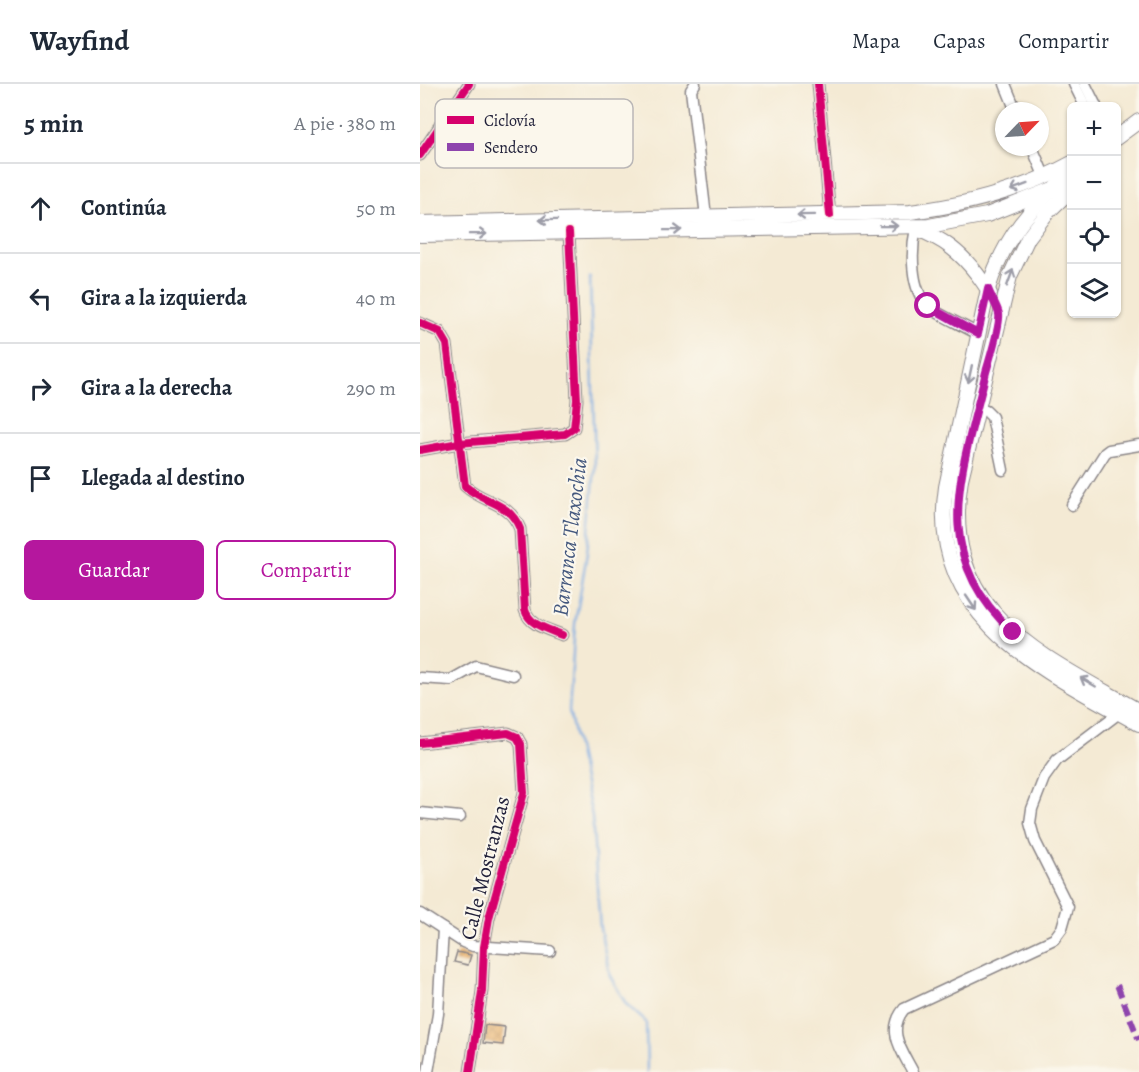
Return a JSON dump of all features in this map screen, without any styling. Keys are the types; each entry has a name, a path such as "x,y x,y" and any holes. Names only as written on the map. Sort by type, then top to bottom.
{"main road":[{"path":"1121,135 1139,121"},
{"path":"1121,137 1139,129"},
{"path":"1067,166 1047,184 1007,242 996,264 978,334 944,502 945,532 955,574 962,590 980,615 1011,646 1053,675 1139,724"},
{"path":"420,223 591,226 928,226 987,214 1067,175"},
{"path":"420,235 569,232 591,226 706,218 910,212 949,207 1047,184 1067,187"},
{"path":"1067,192 1028,238 1010,276 961,479 957,515 961,551 972,582 993,612 1023,640 1061,666 1139,711"},
{"path":"910,212 914,227"},
{"path":"914,227 938,237 968,261 988,289 999,316"}],"street":[{"path":"461,89 469,84"},
{"path":"695,84 691,90 706,218"},
{"path":"818,84 830,215"},
{"path":"1005,84 1012,102"},
{"path":"1074,84 1084,102"},
{"path":"1085,84 1094,102"},
{"path":"420,155 435,132"},
{"path":"1036,156 1047,184"},
{"path":"914,227 913,266 919,292 928,306 978,334"},
{"path":"420,450 459,443 565,434 574,428 577,400 569,232"},
{"path":"420,323 440,332 447,344 465,486 472,492 508,510 516,519 520,528 525,610 531,621 562,635"},
{"path":"977,410 986,411 992,417 1003,470"},
{"path":"1072,505 1105,453 1109,450 1139,445"},
{"path":"420,678 451,680 476,666 513,675"},
{"path":"913,1072 898,1042 894,1028 896,1018 904,1010 1054,939 1062,928 1068,907 1035,841 1030,823 1032,808 1044,778 1057,760 1119,713"},
{"name":"Calle Mostranzas","path":"420,743 508,733 514,734 520,740 524,793 489,918 484,947 482,991 470,1072"},
{"path":"420,813 460,817"},
{"path":"420,914 472,946 550,951"},
{"path":"428,1072 438,1014 443,929"}],"building":[{"path":"457,952 471,955 468,965 454,962"},
{"path":"485,1025 505,1027 503,1045 483,1043"}],"waterway":[{"name":"Barranca Tlaxochia","path":"590,277 595,467 587,553 575,624 569,711 592,816 600,928 610,976 626,1004 646,1022 647,1072"}],"marked path":[{"path":"1117,985 1139,1040"}],"cycle path":[{"path":"459,99 469,84"},
{"path":"818,84 830,215"},
{"path":"420,155 435,133"},
{"path":"420,450 459,443 565,434 574,428 577,400 569,232"},
{"path":"420,323 440,332 447,344 465,486 503,508 515,520 520,529 527,615 545,629 562,635"},
{"path":"420,743 508,733 517,737 521,744 524,793 489,918 484,947 482,991 470,1072"}],"route":[{"path":"928,306 978,334 988,289 999,316 961,479 957,515 961,551 972,582 993,612 1013,632"}]}
